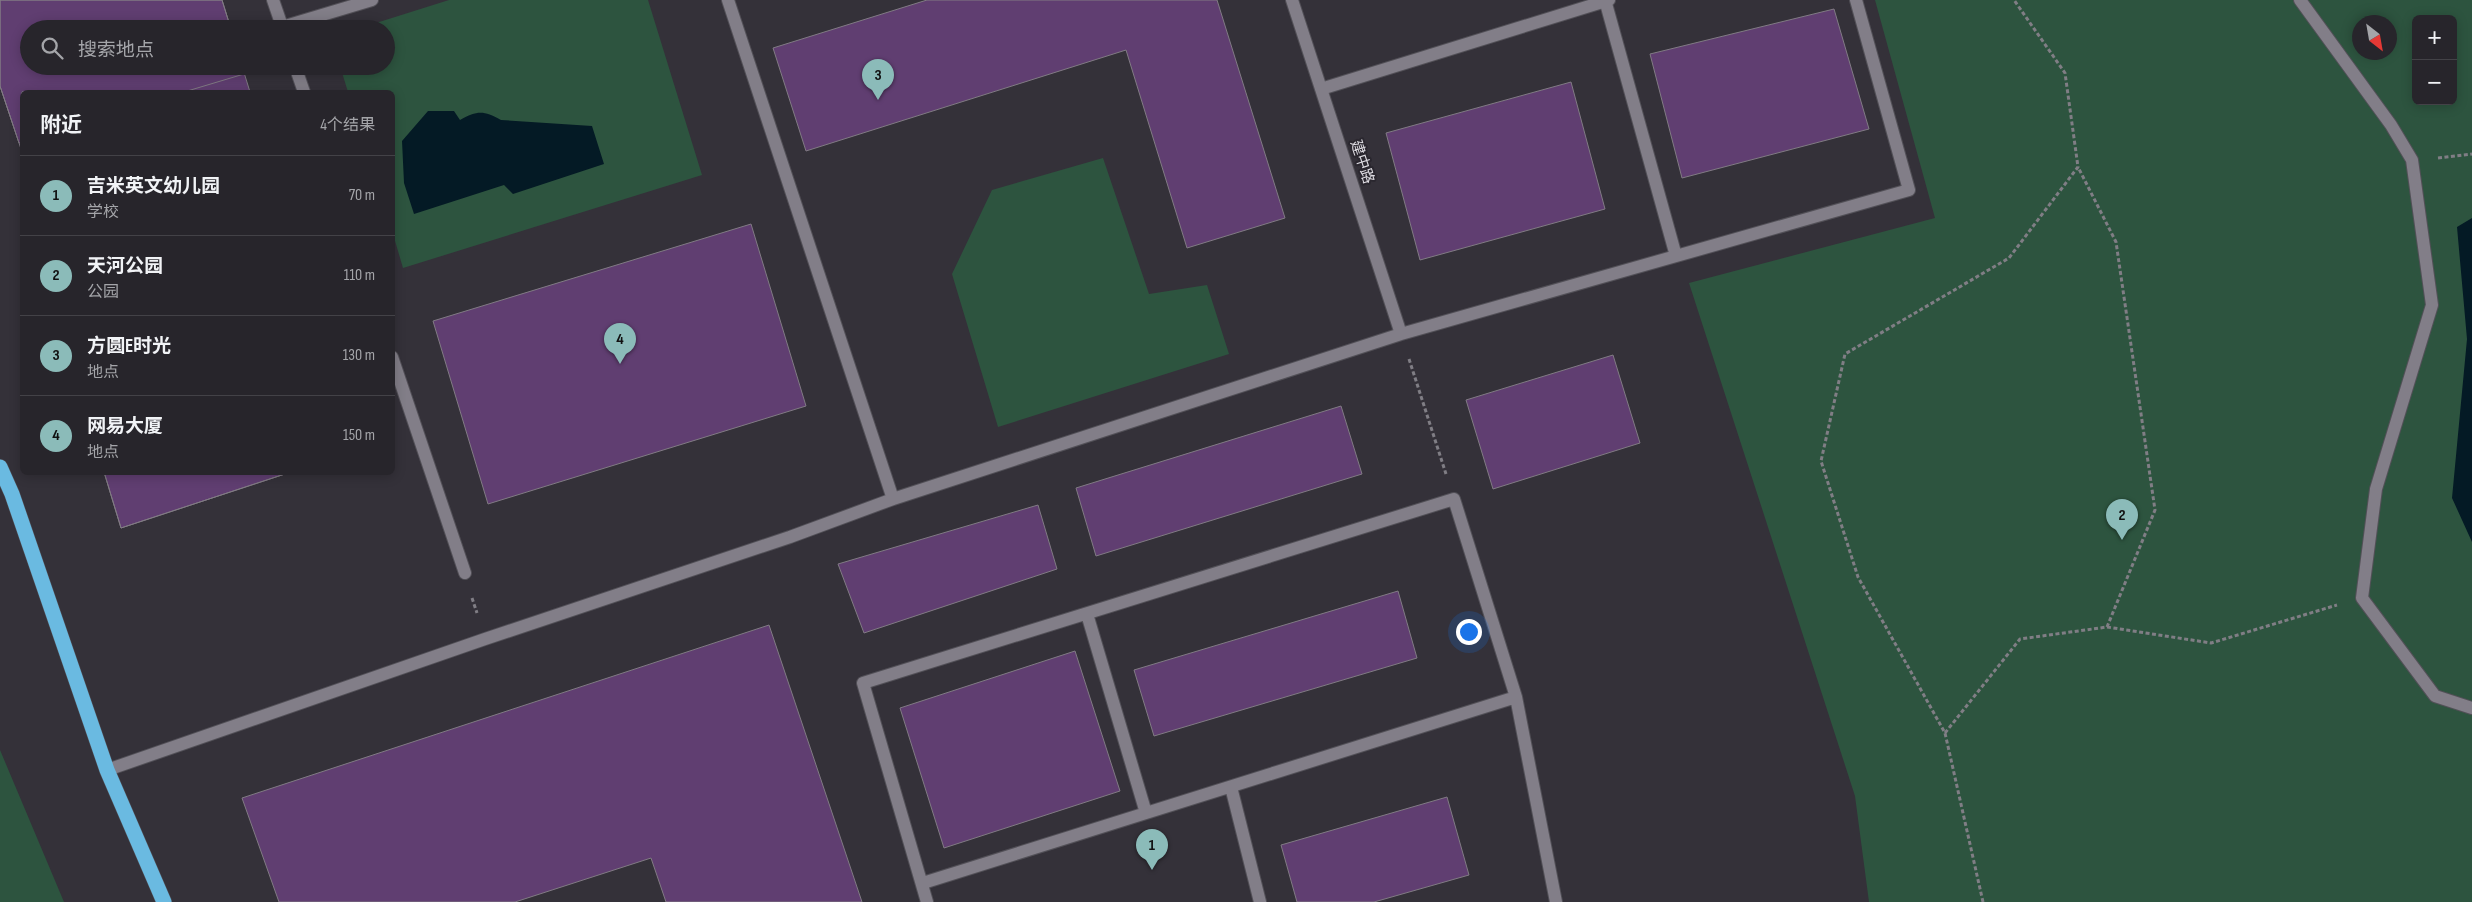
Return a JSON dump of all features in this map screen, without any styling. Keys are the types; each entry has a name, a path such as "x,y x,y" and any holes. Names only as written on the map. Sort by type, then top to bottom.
{"highway":[{"path":"0,467 12,494 107,770 164,902"}],"street":[{"path":"273,0 279,20"},
{"path":"308,20 372,0"},
{"path":"728,0 893,499"},
{"name":"建中路","path":"1292,0 1401,334"},
{"path":"1321,89 1606,0 1676,256"},
{"path":"107,770 485,639 790,537 893,499 1401,334 1909,190 1856,0"},
{"path":"2300,0 2391,125 2412,160 2432,305 2376,490 2362,598 2435,696 2472,708"},
{"path":"298,75 303,90"},
{"path":"395,366 465,573"},
{"path":"926,902 923,883 864,683 1454,499 1516,697 1556,902"},
{"path":"1087,614 1146,813"},
{"path":"923,883 1516,697"},
{"path":"1231,787 1260,902"}],"path":[{"path":"2014,0 2065,73 2078,167 2116,242 2155,510 2107,627"},
{"path":"2412,160 2472,154"},
{"path":"1983,902 1945,733 1858,577 1821,461 1845,354 2009,258 2078,167"},
{"path":"1401,334 1437,447"},
{"path":"465,573 485,639"},
{"path":"1945,733 2020,639 2107,627 2211,643 2362,598"}],"green space":[{"path":"449,0 648,0 702,175 403,268 395,241 395,90 347,90 343,75 395,75 395,20 386,20"},
{"path":"1875,0 2472,0 2472,902 1869,902 1855,796 1689,283 1935,218"},
{"path":"1103,158 1149,294 1207,285 1229,354 998,427 952,274 992,190"},
{"path":"0,750 64,902 0,902"}],"water":[{"path":"428,111 454,111 460,120 476,113 485,113 501,120 592,126 604,164 513,194 504,185 414,214 404,183 402,141"},
{"path":"2472,218 2472,542 2452,498 2467,339 2457,227"}],"building":[{"path":"0,0 222,0 228,20 20,20 20,75 245,75 249,90 20,90 20,146 0,86"},
{"path":"0,0 222,0 228,20 20,20 20,75 241,75 191,90 20,90 19,143 0,86"},
{"path":"927,0 1217,0 1285,218 1187,248 1126,50 806,151 773,48"},
{"path":"1834,9 1869,129 1682,178 1650,54"},
{"path":"1571,82 1605,209 1420,260 1386,133"},
{"path":"751,224 806,406 488,504 433,321"},
{"path":"1613,355 1640,443 1493,489 1466,400"},
{"path":"1341,406 1362,474 1096,556 1076,488"},
{"path":"105,475 282,475 121,528"},
{"path":"105,475 282,475 121,528"},
{"path":"1038,505 1057,569 864,633 838,564"},
{"path":"1398,591 1417,658 1154,736 1134,670"},
{"path":"769,625 862,902 666,902 651,858 515,902 279,902 242,798"},
{"path":"1075,651 1120,791 944,848 900,708"},
{"path":"1447,797 1469,875 1374,902 1297,902 1281,845"}],"place":[{"name":"方圆E时光","path":"878,100"},
{"name":"网易大厦","path":"620,364"},
{"name":"天河公园","path":"2122,540"},
{"name":"吉米英文幼儿园","path":"1152,870"}]}
